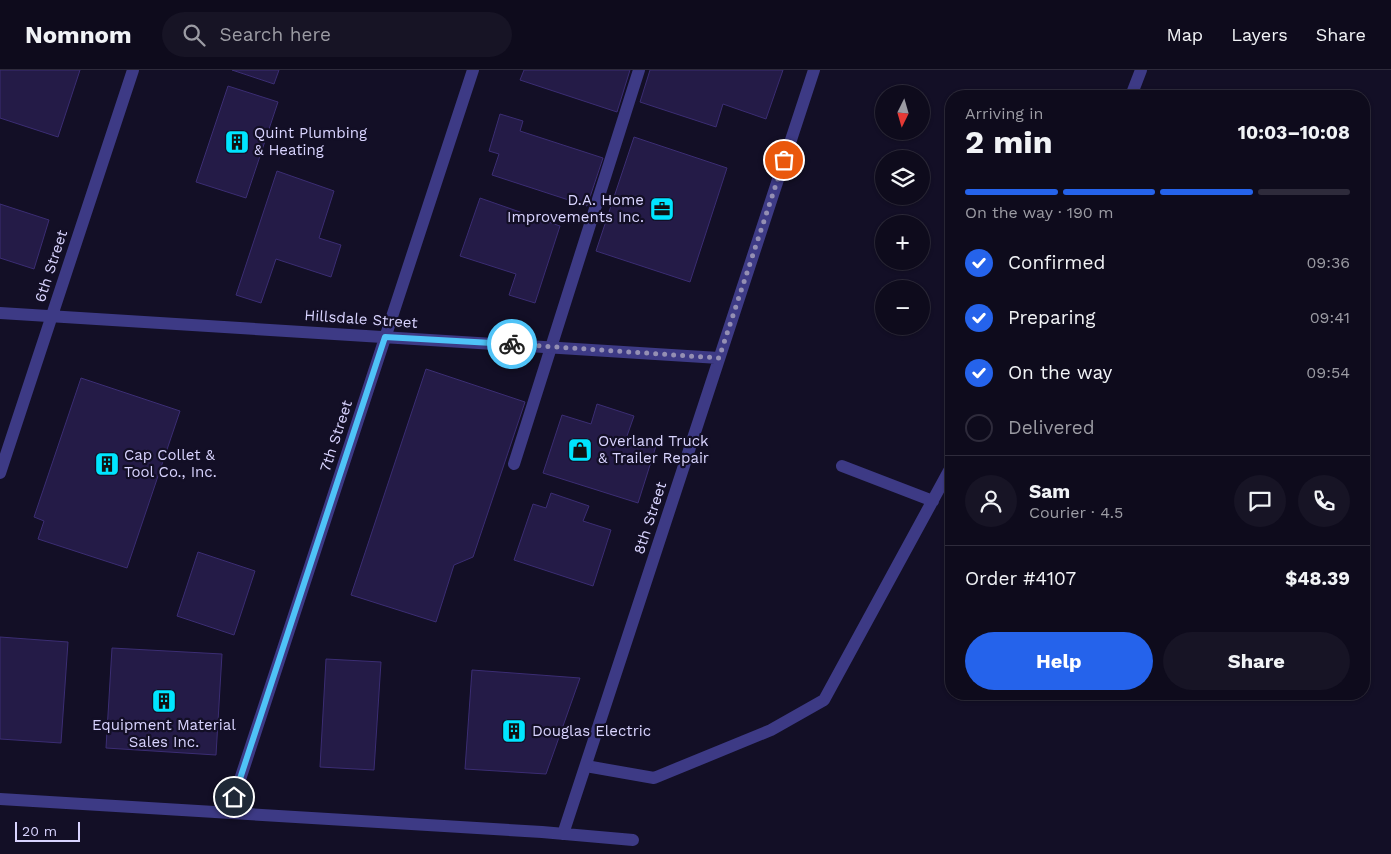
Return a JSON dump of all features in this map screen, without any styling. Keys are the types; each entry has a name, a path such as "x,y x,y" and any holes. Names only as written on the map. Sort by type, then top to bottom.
{"street":[{"name":"6th Street","path":"0,473 133,70"},
{"name":"7th Street","path":"229,813 473,70"},
{"path":"514,464 639,70"},
{"name":"8th Street","path":"563,834 814,70"},
{"path":"1133,90 1141,70"},
{"name":"Hillsdale Street","path":"0,312 719,358"},
{"path":"842,466 933,500"},
{"path":"586,766 654,778 771,730 824,700 945,478"},
{"path":"0,798 633,840"}],"building":[{"path":"0,70 80,70 58,137 0,118"},
{"path":"232,70 279,70 274,84"},
{"path":"524,70 630,70 617,112 520,80"},
{"path":"650,70 783,70 766,119 723,104 716,127 640,102"},
{"name":"Quint Plumbing & Heating","path":"228,86 278,102 246,198 196,182"},
{"path":"500,114 523,121 520,131 603,158 587,206 492,175 499,154 489,151"},
{"name":"D.A. Home Improvements Inc.","path":"634,137 727,168 690,282 596,251"},
{"path":"277,171 334,191 319,238 341,245 331,277 276,259 261,303 236,295"},
{"path":"480,198 560,226 535,303 509,295 516,274 460,256"},
{"path":"0,204 49,220 34,269 0,258"},
{"path":"426,369 525,402 473,557 454,565 436,622 351,595"},
{"name":"Cap Collet & Tool Co., Inc.","path":"81,378 180,411 127,568 38,539 44,521 34,517"},
{"path":"597,404 634,416 627,436 656,446 638,503 543,473 562,415 591,424"},
{"path":"551,493 589,506 583,521 611,530 593,586 514,560 533,504 546,508"},
{"path":"198,552 255,571 234,635 177,616"},
{"path":"0,637 68,642 61,743 0,739"},
{"name":"Equipment Material Sales Inc.","path":"112,648 222,654 216,755 106,748"},
{"path":"326,659 381,662 374,770 320,767"},
{"name":"Douglas Electric","path":"472,670 580,678 546,774 465,769"}],"way so far":[{"path":"512,344 719,358 784,160"}],"place":[{"name":"Quint Plumbing & Heating","path":"237,142"},
{"name":"D.A. Home Improvements Inc.","path":"662,209"},
{"name":"Overland Truck & Trailer Repair","path":"580,450"},
{"name":"Cap Collet & Tool Co., Inc.","path":"107,464"},
{"name":"Equipment Material Sales Inc.","path":"164,701"},
{"name":"Douglas Electric","path":"514,731"}],"route":[{"path":"234,797 385,337 512,344"}]}
